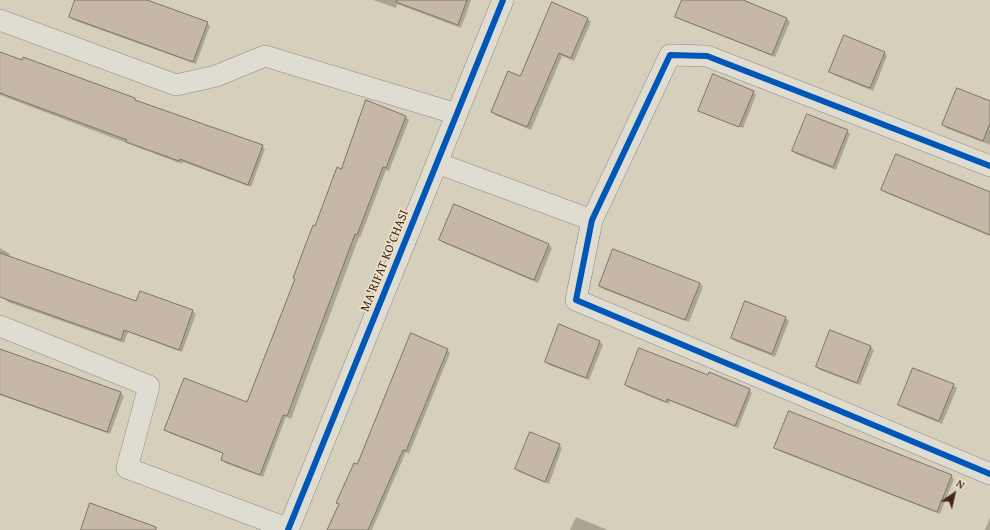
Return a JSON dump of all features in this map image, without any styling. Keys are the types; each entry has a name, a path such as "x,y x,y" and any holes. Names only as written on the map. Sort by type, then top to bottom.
{"street":[{"name":"MA'RIFAT KO'CHASI","path":"288,529 503,0"},
{"path":"0,20 176,85 216,76 265,56 457,114"},
{"path":"990,166 707,56 670,55 592,220 576,300 990,474"},
{"path":"437,163 592,220"},
{"path":"0,326 149,386 127,468 288,529"}],"building":[{"path":"75,0 147,0 208,22 193,62 69,17"},
{"path":"397,0 467,0 458,25 396,2"},
{"path":"682,0 743,0 787,18 772,55 675,17"},
{"path":"552,2 588,18 571,58 559,53 527,127 491,112 508,71 520,76"},
{"path":"844,35 885,52 870,88 829,72"},
{"path":"0,52 22,60 23,57 135,98 135,100 263,145 248,185 180,159 179,161 126,142 127,140 0,93"},
{"path":"713,74 754,91 739,127 698,111"},
{"path":"957,88 990,101 990,123 983,141 942,125"},
{"path":"366,100 406,116 386,168 383,167 357,235 355,234 287,416 283,415 260,475 221,460 223,453 164,430 184,378 247,402 295,279 293,278 313,225 315,226 337,167 341,169"},
{"path":"807,114 848,130 833,167 792,151"},
{"path":"896,154 990,192 990,235 881,190"},
{"path":"454,204 549,244 534,280 439,240"},
{"path":"613,249 700,283 685,320 599,286"},
{"path":"0,253 136,301 140,291 193,310 179,350 124,330 121,340 0,297"},
{"path":"745,301 786,317 772,354 731,338"},
{"path":"559,324 600,341 586,378 545,362"},
{"path":"830,330 871,346 857,383 816,367"},
{"path":"411,333 448,349 406,451 403,450 368,530 327,530 339,504 336,503 354,463 357,464"},
{"path":"639,348 708,375 709,372 750,389 735,426 667,399 666,402 625,385"},
{"path":"0,349 121,392 107,432 0,394"},
{"path":"913,368 954,384 939,421 898,405"},
{"path":"789,411 952,475 937,512 774,448"},
{"path":"530,432 560,444 545,482 515,469"},
{"path":"90,503 156,527 156,530 81,530"}],"cycle path":[{"path":"288,530 503,0"},
{"path":"990,166 707,56 670,55 592,220 576,300 990,474"}]}
